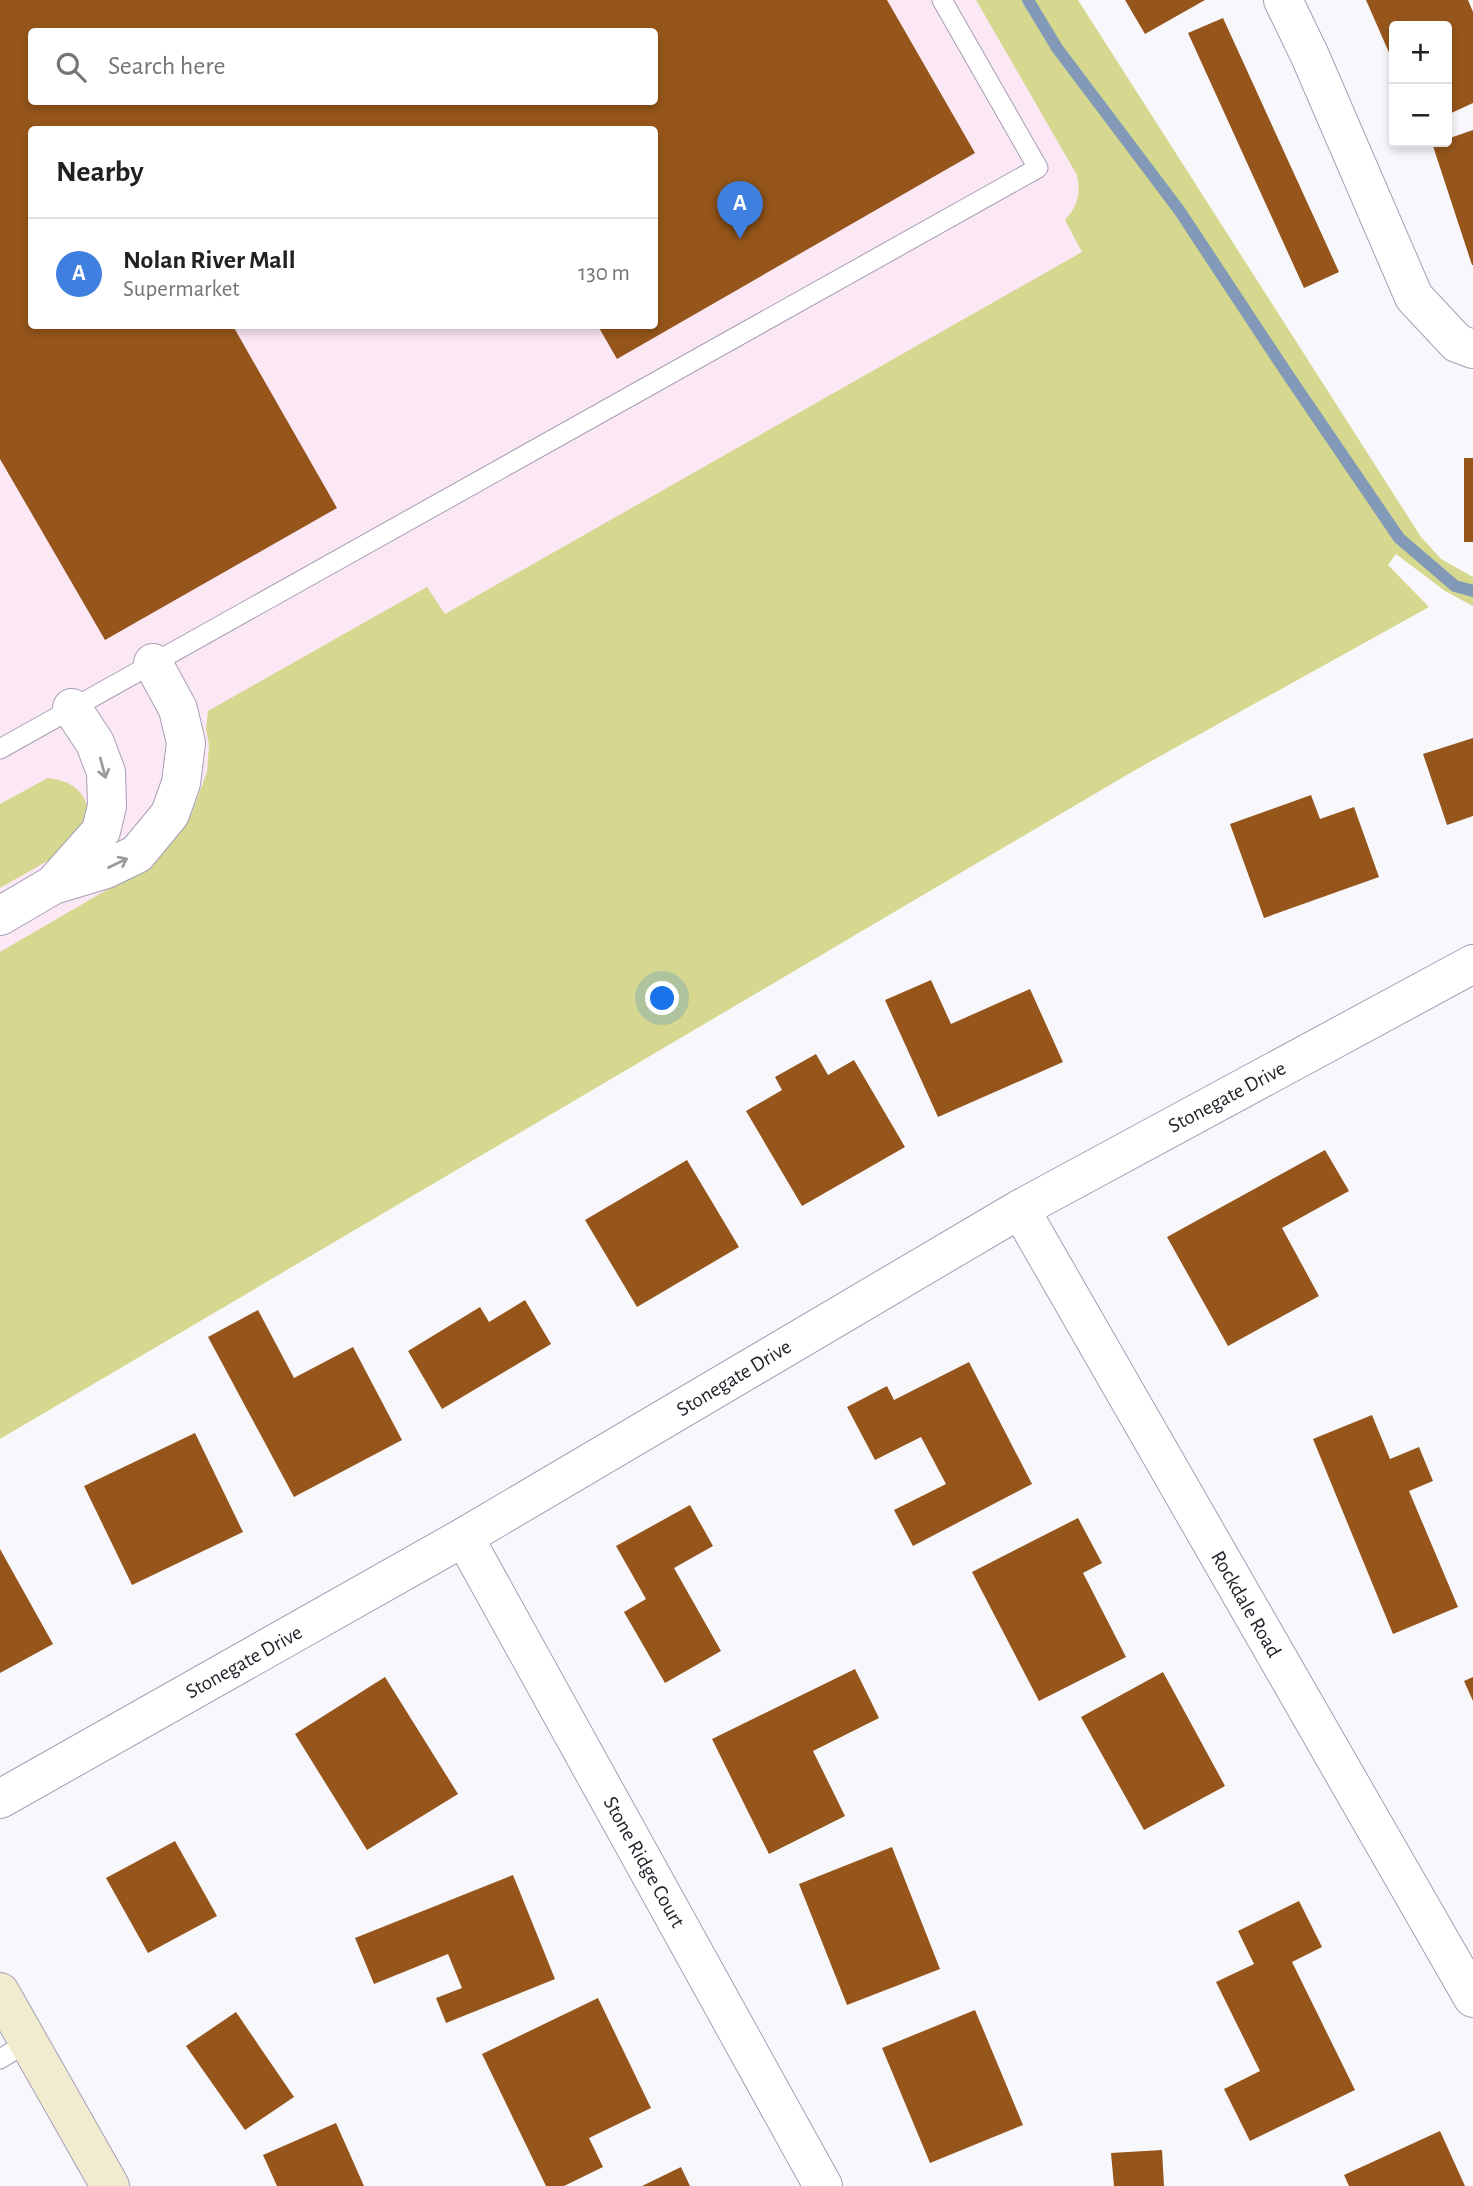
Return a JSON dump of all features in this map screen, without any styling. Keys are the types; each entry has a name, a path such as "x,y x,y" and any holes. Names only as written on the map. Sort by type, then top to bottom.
{"main road":[{"path":"0,1992 14,2051 110,2186"}],"street":[{"path":"1283,0 1414,297 1457,343 1473,349"},
{"path":"0,916 53,885 106,869 137,854 170,814 181,783 186,743 178,709 153,663"},
{"path":"53,885 101,831 107,806 106,772 95,743 72,708"},
{"name":"Stonegate Drive","path":"0,1799 464,1537 1020,1209 1473,964"},
{"name":"Rockdale Road","path":"1020,1209 1473,1998"},
{"name":"Stone Ridge Court","path":"464,1537 823,2186"}],"lane":[{"path":"0,749 1038,168 942,0"}],"shaded area":[{"path":"0,0 996,0 1165,283 0,960"}],"green space":[{"path":"976,0 1078,0 1421,537 1441,559 1473,577 1473,606 1445,591 1396,554 1388,565 1429,607 1137,769 0,1439 0,952 146,867 177,836 191,815 207,772 208,711 427,587 445,614 1082,252 1065,220 1077,199 1077,175"},
{"path":"48,778 64,782 76,789 85,800 89,815 72,847 0,888 0,804"}],"building":[{"path":"0,0 887,0 975,153 617,359 600,329 658,329 658,126 28,126 28,329 235,329 337,508 105,640 0,459"},
{"path":"1125,0 1205,0 1145,34"},
{"path":"1366,0 1468,0 1473,12 1473,103 1452,113 1452,21 1389,21 1389,53"},
{"path":"1223,18 1339,272 1304,288 1188,33"},
{"path":"1473,130 1473,265 1433,147 1452,147 1452,137"},
{"path":"1464,458 1473,458 1473,542 1464,542"},
{"path":"1473,738 1473,816 1447,825 1423,754"},
{"path":"1311,795 1320,819 1354,807 1379,877 1264,918 1230,824"},
{"path":"931,980 951,1024 1030,989 1063,1062 938,1117 885,1000"},
{"path":"816,1054 828,1075 854,1060 905,1147 802,1206 746,1111 782,1090 775,1077"},
{"path":"1325,1150 1349,1191 1282,1228 1319,1296 1228,1346 1167,1237"},
{"path":"687,1160 739,1247 637,1307 585,1220"},
{"path":"525,1300 551,1344 442,1409 408,1351 480,1307 489,1322"},
{"path":"258,1310 294,1378 353,1347 402,1440 294,1497 208,1337"},
{"path":"969,1362 1032,1484 913,1546 894,1510 946,1484 921,1437 875,1460 847,1407 887,1386 894,1400"},
{"path":"1372,1415 1390,1459 1419,1447 1433,1481 1409,1491 1458,1607 1393,1634 1313,1439"},
{"path":"195,1433 243,1532 132,1585 84,1486"},
{"path":"690,1505 713,1546 674,1568 721,1651 665,1683 624,1612 646,1599 616,1546"},
{"path":"1078,1518 1102,1563 1083,1573 1126,1657 1039,1701 972,1572"},
{"path":"0,1549 53,1644 0,1673"},
{"path":"855,1669 879,1718 813,1751 845,1816 769,1854 712,1739"},
{"path":"1163,1672 1225,1786 1144,1830 1081,1717"},
{"path":"385,1677 458,1794 367,1850 295,1734"},
{"path":"1473,1677 1473,1701 1464,1681"},
{"path":"175,1841 217,1916 148,1953 106,1878"},
{"path":"892,1847 940,1969 847,2005 799,1884"},
{"path":"513,1875 555,1979 446,2023 436,1998 462,1988 448,1954 374,1984 355,1938"},
{"path":"1299,1901 1322,1947 1292,1962 1355,2090 1250,2141 1224,2089 1260,2071 1216,1982 1254,1964 1238,1931"},
{"path":"598,1998 651,2108 589,2138 603,2167 564,2186 546,2186 482,2054"},
{"path":"975,2010 1023,2125 930,2163 882,2048"},
{"path":"236,2012 294,2097 245,2130 186,2046"},
{"path":"336,2123 364,2186 277,2186 263,2155"},
{"path":"1440,2131 1465,2186 1349,2186 1344,2175"},
{"path":"1162,2150 1164,2186 1114,2186 1111,2153"},
{"path":"681,2167 690,2186 642,2186"}],"waterway":[{"path":"1028,0 1057,48 1179,210 1399,538 1455,586 1473,591"}],"place":[{"name":"Nolan River Mall","path":"740,239"}]}
